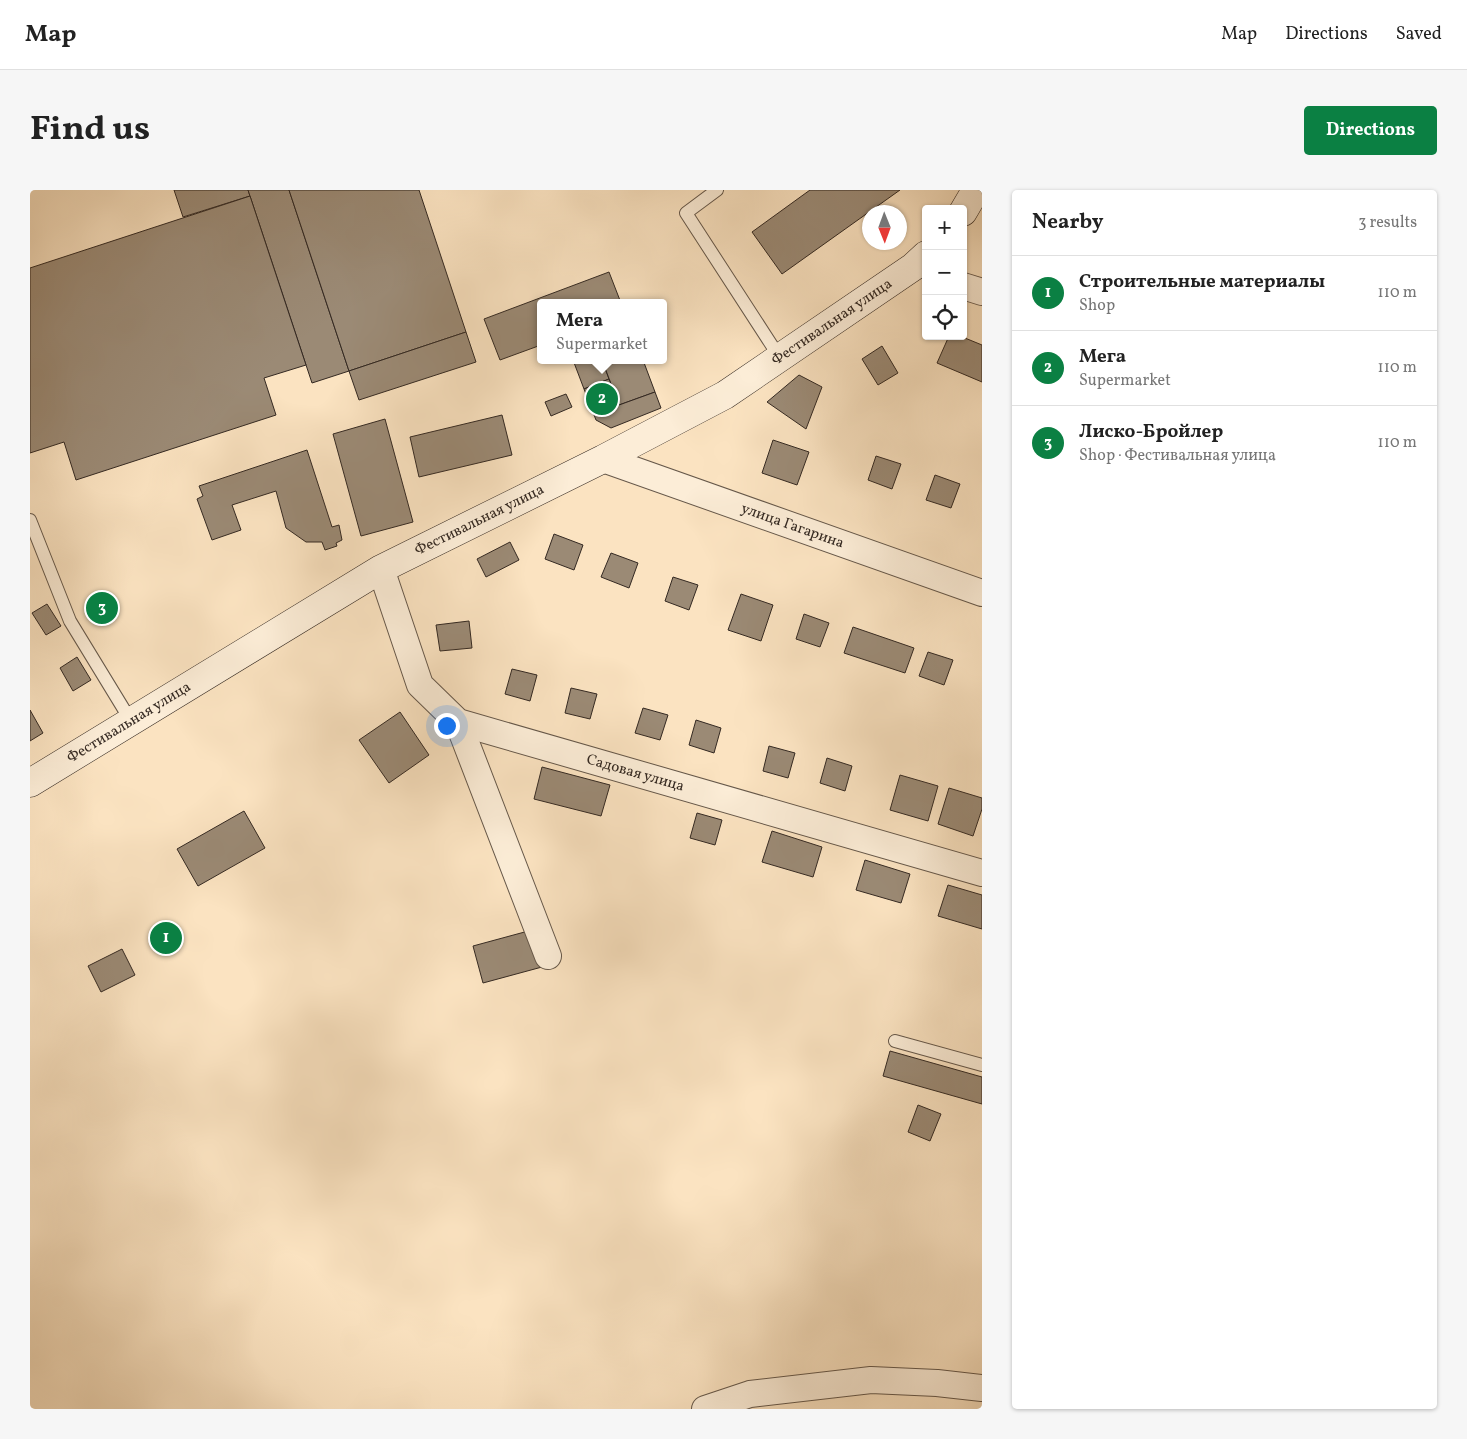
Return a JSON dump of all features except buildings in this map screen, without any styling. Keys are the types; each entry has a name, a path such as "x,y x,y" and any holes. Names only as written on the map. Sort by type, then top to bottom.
{"main road":[{"path":"967,205 976,190"},
{"name":"Фестивальная улица","path":"30,783 381,569 725,396 921,265"}],"street":[{"path":"967,287 982,292"},
{"name":"улица Гагарина","path":"603,459 982,593"},
{"name":"Садовая улица","path":"381,569 420,685 458,722 982,873"},
{"path":"458,722 548,956"},
{"path":"705,1409 750,1394 871,1380 937,1383 982,1388"}],"lane":[{"path":"717,190 686,213 780,358"},
{"path":"30,520 70,621 131,721"},
{"path":"895,1040 982,1065"}],"place":[{"name":"Мега","path":"602,399"},
{"name":"Лиско-Бройлер","path":"102,608"},
{"name":"Строительные материалы","path":"166,938"}]}
